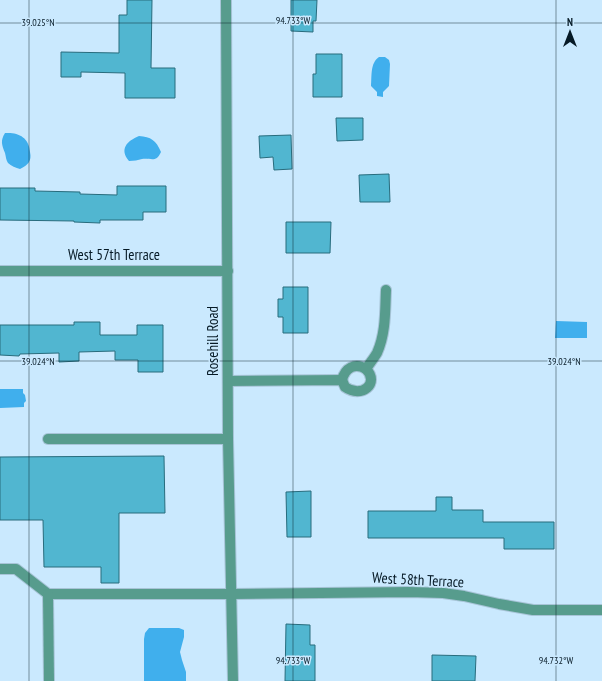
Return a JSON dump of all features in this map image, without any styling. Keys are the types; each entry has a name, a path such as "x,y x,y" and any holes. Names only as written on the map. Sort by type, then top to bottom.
{"street":[{"name":"Rosehill Road","path":"226,0 228,439 233,681"},
{"name":"West 57th Terrace","path":"0,271 228,271"},
{"path":"366,368 377,352 382,339 385,324 386,290"},
{"path":"360,366 366,368 370,375 368,388 358,392 345,387 342,380 344,373 350,368 360,366"},
{"path":"228,381 342,380"},
{"path":"48,438 228,439"},
{"path":"0,569 16,569 48,594 49,681"},
{"name":"West 58th Terrace","path":"48,594 409,592 464,596 533,610 602,610"}],"water":[{"path":"379,57 385,57 389,60 390,64 389,86 383,92 383,97 377,96 377,92 371,86 373,66"},
{"path":"5,133 14,133 22,136 28,143 30,160 20,169 11,165 7,161 2,143 2,138"},
{"path":"139,136 150,138 155,142 161,152 157,158 129,161 125,153 126,146 131,140"},
{"path":"556,321 587,322 587,338 555,338"},
{"path":"0,389 23,389 26,401 24,403 24,407 0,408"},
{"path":"149,628 179,628 184,630 184,637 180,652 186,672 186,681 144,681 144,639 145,633"}],"building":[{"path":"127,0 152,0 151,68 175,68 175,98 125,98 125,73 81,72 81,77 61,77 61,52 119,53 119,15 127,15"},
{"path":"291,0 317,0 316,21 313,21 313,32 291,31"},
{"path":"316,54 342,54 342,97 313,97 313,74 316,74"},
{"path":"336,118 363,118 363,140 337,141"},
{"path":"291,135 292,169 274,170 273,157 260,158 259,136"},
{"path":"389,174 390,202 360,202 359,175"},
{"path":"117,186 166,186 166,212 143,212 143,220 100,220 100,223 74,221 0,220 0,188 35,188 35,191 117,195"},
{"path":"286,222 331,222 330,253 286,253"},
{"path":"283,287 308,287 308,333 283,333 283,317 278,317 278,299 283,299"},
{"path":"74,322 100,322 100,335 137,335 137,325 163,325 163,372 138,372 138,360 115,360 115,351 79,352 79,361 59,362 59,353 20,354 19,356 0,355 0,325 74,325"},
{"path":"164,456 165,513 119,513 119,583 101,583 101,567 44,567 43,520 0,520 0,457"},
{"path":"311,491 311,537 287,537 286,492"},
{"path":"436,497 452,497 452,510 483,510 483,522 554,522 554,549 504,549 504,538 368,538 368,511 436,511"},
{"path":"286,624 310,625 310,645 315,645 315,681 285,681"},
{"path":"432,655 476,656 475,681 432,681"}]}
